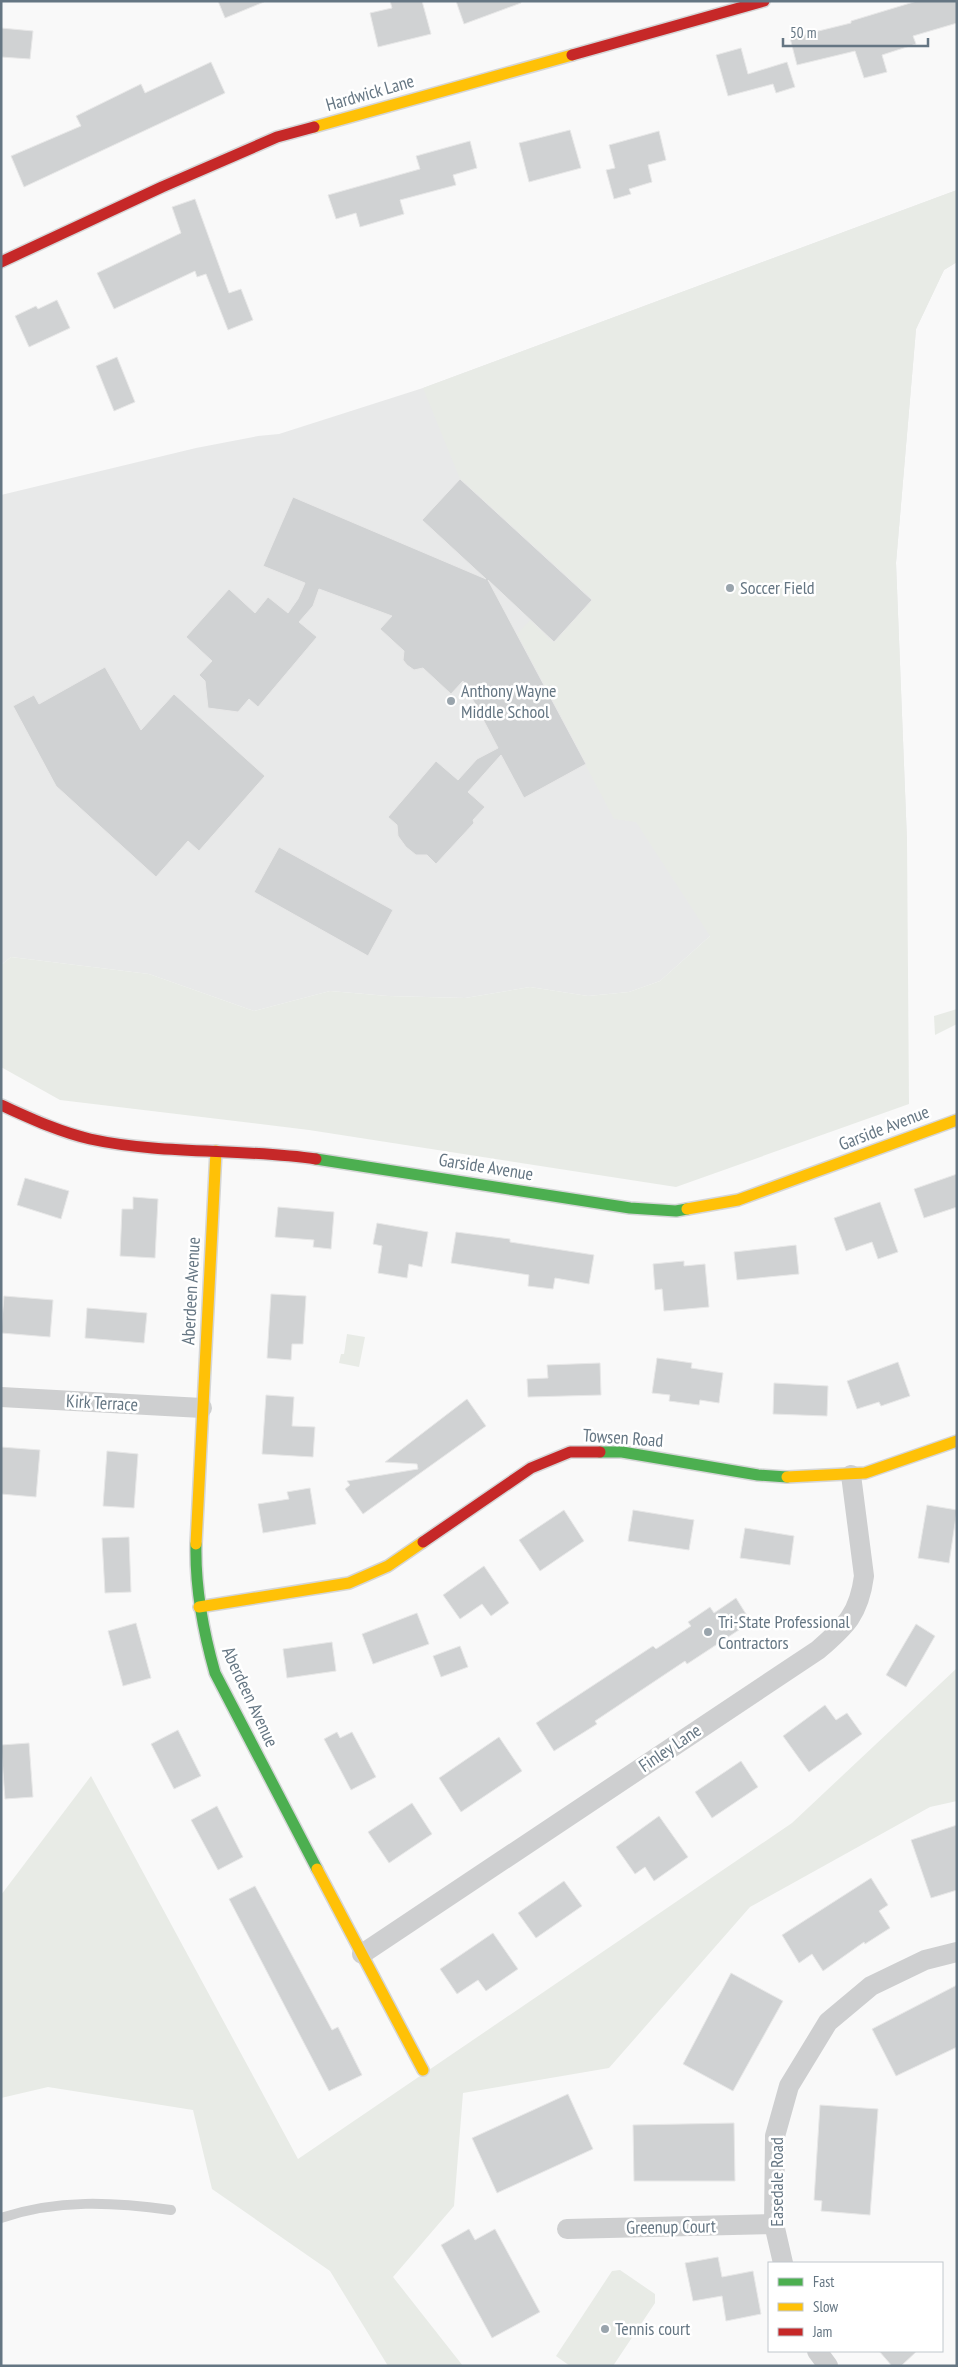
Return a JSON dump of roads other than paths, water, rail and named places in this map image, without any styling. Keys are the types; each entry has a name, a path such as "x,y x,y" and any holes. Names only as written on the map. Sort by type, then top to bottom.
{"street":[{"name":"Hardwick Lane","path":"1,262 162,187 277,137 764,1"},
{"name":"Garside Avenue","path":"1,1105 56,1130 91,1139 133,1145 296,1156 630,1208 676,1211 738,1200 957,1120"},
{"name":"Aberdeen Avenue","path":"216,1151 196,1558 199,1607 207,1646 215,1673 423,2070"},
{"name":"Kirk Terrace","path":"1,1397 202,1408"},
{"name":"Towsen Road","path":"199,1607 349,1583 370,1575 388,1566 531,1468 570,1452 622,1452 758,1475 795,1477 851,1475 890,1465 957,1441"},
{"name":"Finley Lane","path":"362,1954 818,1650 846,1626 862,1592 864,1576 851,1475"},
{"name":"Easedale Road","path":"782,2262 774,2224 775,2136 789,2086 828,2022 871,1986 925,1960 957,1952"},
{"name":"Greenup Court","path":"567,2229 774,2224"},
{"path":"818,2352 828,2366"}],"lane":[{"path":"1,2218 59,2205 92,2203 127,2204 171,2210"}],"place":[{"name":"Soccer Field","path":"730,588"},
{"name":"Anthony Wayne Middle School","path":"451,701"},
{"name":"Tri-State Professional Contractors","path":"708,1632"},
{"name":"Tennis court","path":"605,2329"}]}
